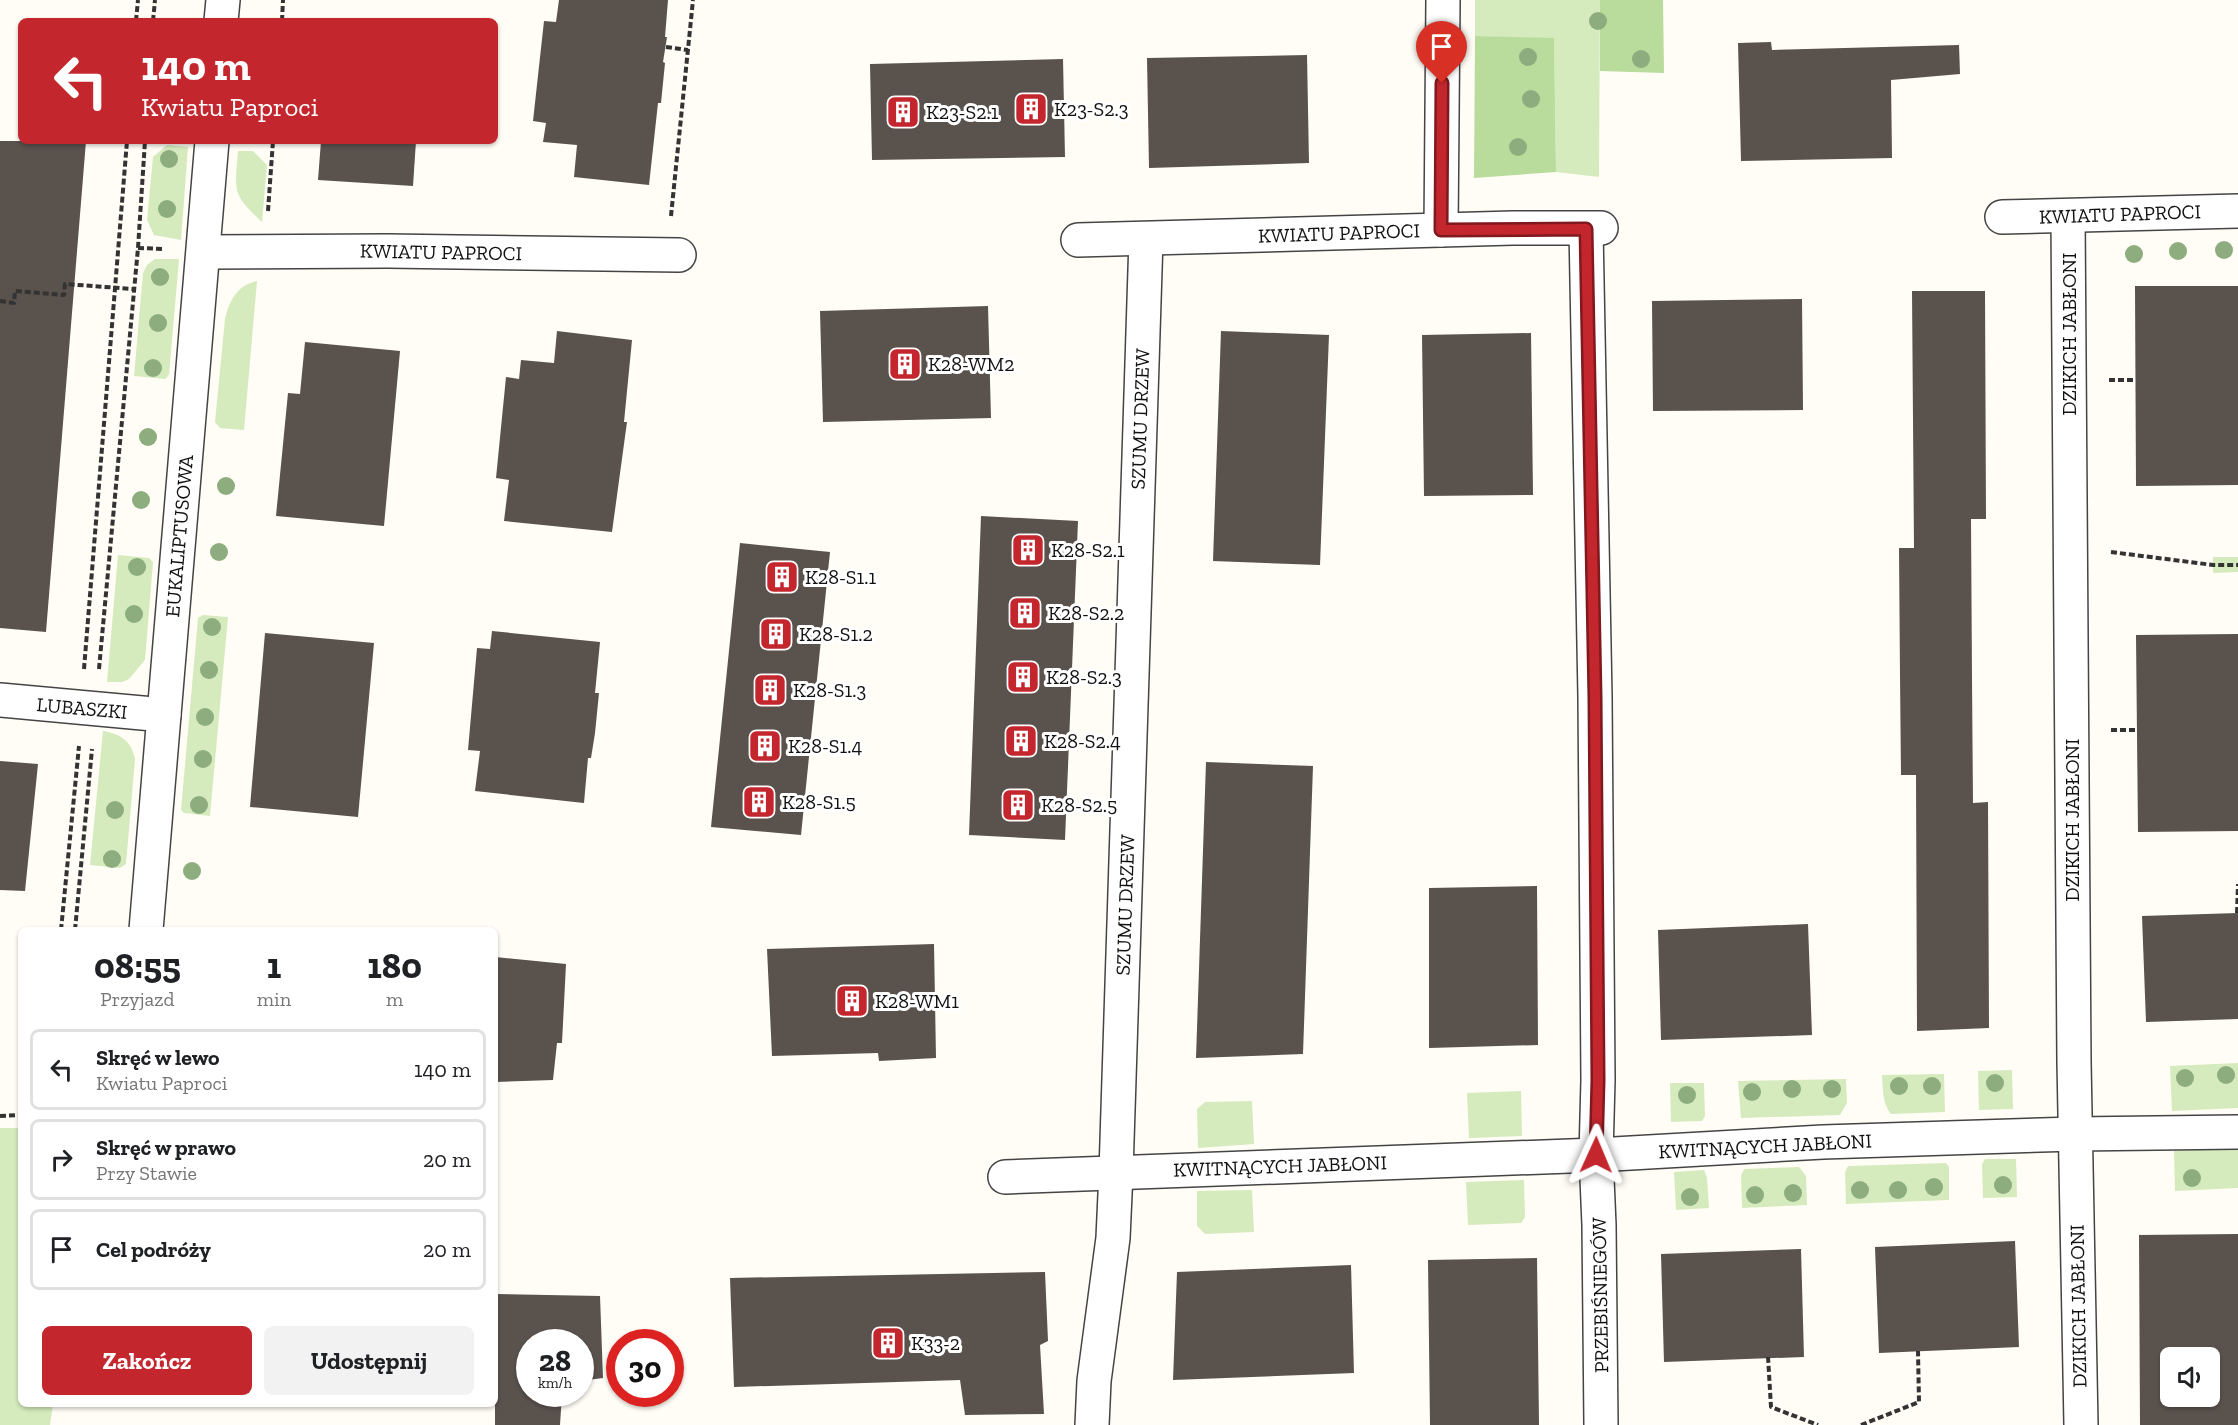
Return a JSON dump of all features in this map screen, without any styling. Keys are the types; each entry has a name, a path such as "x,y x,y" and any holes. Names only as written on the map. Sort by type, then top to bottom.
{"street":[{"path":"221,18 223,0"},
{"path":"1441,230 1443,0"},
{"name":"EUKALIPTUSOWA","path":"146,927 212,144"},
{"name":"KWIATU PAPROCI","path":"2002,217 2238,211"},
{"name":"DZIKICH JABŁONI","path":"2068,216 2075,1134 2081,1425"},
{"name":"KWIATU PAPROCI","path":"1078,240 1593,228"},
{"name":"PRZEBIŚNIEGÓW","path":"1593,228 1598,1080 1596,1155 1601,1425"},
{"name":"SZUMU DRZEW","path":"1092,1425 1094,1381 1113,1238 1146,239"},
{"name":"KWIATU PAPROCI","path":"204,252 388,251 679,255"},
{"name":"LUBASZKI","path":"0,700 164,715"},
{"name":"KWITNĄCYCH JABŁONI","path":"1005,1177 1596,1155 1823,1142 2075,1134 2238,1132"}],"path":[{"path":"136,18 138,0"},
{"path":"153,18 155,0"},
{"path":"282,18 283,0"},
{"path":"671,217 693,0"},
{"path":"666,47 688,50"},
{"path":"61,927 82,708 128,144"},
{"path":"99,679 145,144"},
{"path":"0,301 14,303 15,291 64,295 65,284 133,289"},
{"path":"2108,552 2213,565 2238,565"},
{"path":"75,927 94,740"},
{"path":"2237,913 2238,884"},
{"path":"0,1116 18,1115"},
{"path":"1861,1425 1919,1402 1918,1351"},
{"path":"1768,1358 1771,1407 1818,1425"}],"green space":[{"path":"1475,0 1600,0 1599,177 1556,172 1554,39 1475,36"},
{"path":"1600,0 1663,0 1664,73 1600,71"},
{"path":"1475,36 1554,38 1556,172 1474,178"},
{"path":"167,145 188,147 181,240 154,235 147,220 153,157"},
{"path":"238,151 253,151 267,165 262,222 245,204 237,191"},
{"path":"155,259 179,259 169,375 165,379 134,376 143,273 147,265"},
{"path":"257,281 244,430 220,428 215,422 225,319 229,306 239,290"},
{"path":"118,555 149,558 153,562 145,660 129,679 122,682 107,682"},
{"path":"2213,557 2238,557 2238,572 2213,573"},
{"path":"203,615 228,617 210,816 184,813 181,810 198,618"},
{"path":"103,731 124,739 131,747 135,759 126,864 120,868 90,865"},
{"path":"2238,1063 2238,1108 2172,1111 2170,1066"},
{"path":"2012,1070 2013,1109 1979,1110 1978,1071"},
{"path":"1944,1074 1945,1112 1891,1114 1888,1110 1884,1101 1882,1075"},
{"path":"1846,1079 1847,1103 1840,1115 1741,1118 1738,1081"},
{"path":"1670,1083 1704,1083 1705,1116 1702,1121 1671,1122"},
{"path":"1521,1091 1522,1136 1469,1138 1467,1093"},
{"path":"1252,1101 1254,1144 1198,1148 1197,1109 1205,1102"},
{"path":"0,1128 18,1128 18,1407 53,1407 50,1425 0,1425"},
{"path":"2238,1147 2238,1188 2175,1191 2174,1151"},
{"path":"1985,1159 2016,1159 2017,1197 1983,1198 1982,1164"},
{"path":"1946,1163 1949,1167 1949,1200 1846,1204 1845,1172 1848,1166"},
{"path":"1799,1167 1806,1176 1807,1205 1742,1208 1741,1176 1744,1169"},
{"path":"1704,1170 1707,1178 1709,1208 1676,1210 1674,1172"},
{"path":"1524,1180 1525,1217 1521,1223 1468,1225 1466,1182"},
{"path":"1252,1190 1254,1232 1205,1234 1197,1226 1197,1191"}],"building":[{"path":"559,0 668,0 661,103 658,103 649,185 574,177 577,145 543,142 546,123 533,121 544,21 556,22"},
{"path":"1771,42 1772,50 1959,45 1960,74 1891,80 1892,158 1741,161 1738,43"},
{"path":"1307,55 1309,163 1149,168 1147,58"},
{"path":"1063,59 1065,157 872,160 870,64"},
{"path":"0,141 18,141 18,144 86,144 46,632 0,628"},
{"path":"321,144 416,144 413,186 318,180"},
{"path":"2135,286 2238,286 2238,485 2136,486"},
{"path":"1912,291 1985,291 1986,519 1971,519 1973,803 1988,802 1989,1028 1917,1031 1916,775 1901,775 1899,548 1914,548"},
{"path":"1802,299 1803,410 1653,411 1652,301"},
{"name":"K28-WM2","path":"988,306 991,418 823,422 820,311"},
{"path":"557,331 632,340 624,422 627,422 612,532 504,521 509,480 496,478 506,377 519,379 521,360 554,363"},
{"path":"1221,331 1329,335 1320,565 1213,561"},
{"path":"1531,333 1533,495 1424,496 1422,335"},
{"path":"305,342 400,351 384,526 276,516 288,393 300,394"},
{"path":"981,516 1078,521 1065,840 969,835"},
{"path":"740,543 830,552 801,835 711,827"},
{"path":"492,631 600,642 595,693 599,693 591,758 588,758 584,803 475,791 480,751 468,750 477,648 490,649"},
{"path":"265,633 374,643 358,817 250,807"},
{"path":"2238,634 2238,831 2138,832 2136,635"},
{"path":"0,761 38,764 25,891 0,890"},
{"path":"1206,762 1313,766 1303,1054 1196,1058"},
{"path":"1537,886 1538,1045 1429,1048 1429,888"},
{"path":"2238,913 2238,1019 2146,1022 2142,916"},
{"path":"1808,924 1812,1035 1661,1040 1658,930"},
{"name":"K28-WM1","path":"934,944 936,1058 879,1061 878,1053 772,1056 767,949"},
{"path":"498,957 566,964 562,1043 557,1043 553,1080 498,1082"},
{"path":"2238,1234 2238,1425 2140,1425 2139,1235"},
{"path":"2015,1241 2019,1347 1879,1353 1875,1247"},
{"path":"1801,1249 1804,1357 1664,1362 1661,1254"},
{"path":"1537,1258 1539,1425 1430,1425 1428,1260"},
{"path":"1351,1265 1354,1373 1173,1380 1177,1272"},
{"name":"K33-2","path":"1045,1272 1048,1341 1040,1345 1044,1414 965,1415 960,1380 734,1387 730,1278"},
{"path":"498,1294 600,1296 603,1378 594,1379 594,1329 516,1329 516,1407 561,1407 560,1425 495,1425 495,1407 498,1407"}],"place":[{"name":"K23-S2.3","path":"1031,109"},
{"name":"K23-S2.1","path":"903,112"},
{"name":"K28-WM2","path":"905,364"},
{"name":"K28-S2.1","path":"1028,550"},
{"name":"K28-S1.1","path":"782,577"},
{"name":"K28-S2.2","path":"1025,613"},
{"name":"K28-S1.2","path":"776,634"},
{"name":"K28-S2.3","path":"1023,677"},
{"name":"K28-S1.3","path":"770,690"},
{"name":"K28-S2.4","path":"1021,741"},
{"name":"K28-S1.4","path":"765,746"},
{"name":"K28-S1.5","path":"759,802"},
{"name":"K28-S2.5","path":"1018,805"},
{"name":"K28-WM1","path":"852,1001"},
{"name":"K33-2","path":"888,1343"}],"route":[{"path":"1442,83 1441,230 1586,229 1595,697 1598,1080 1596,1155"}]}
